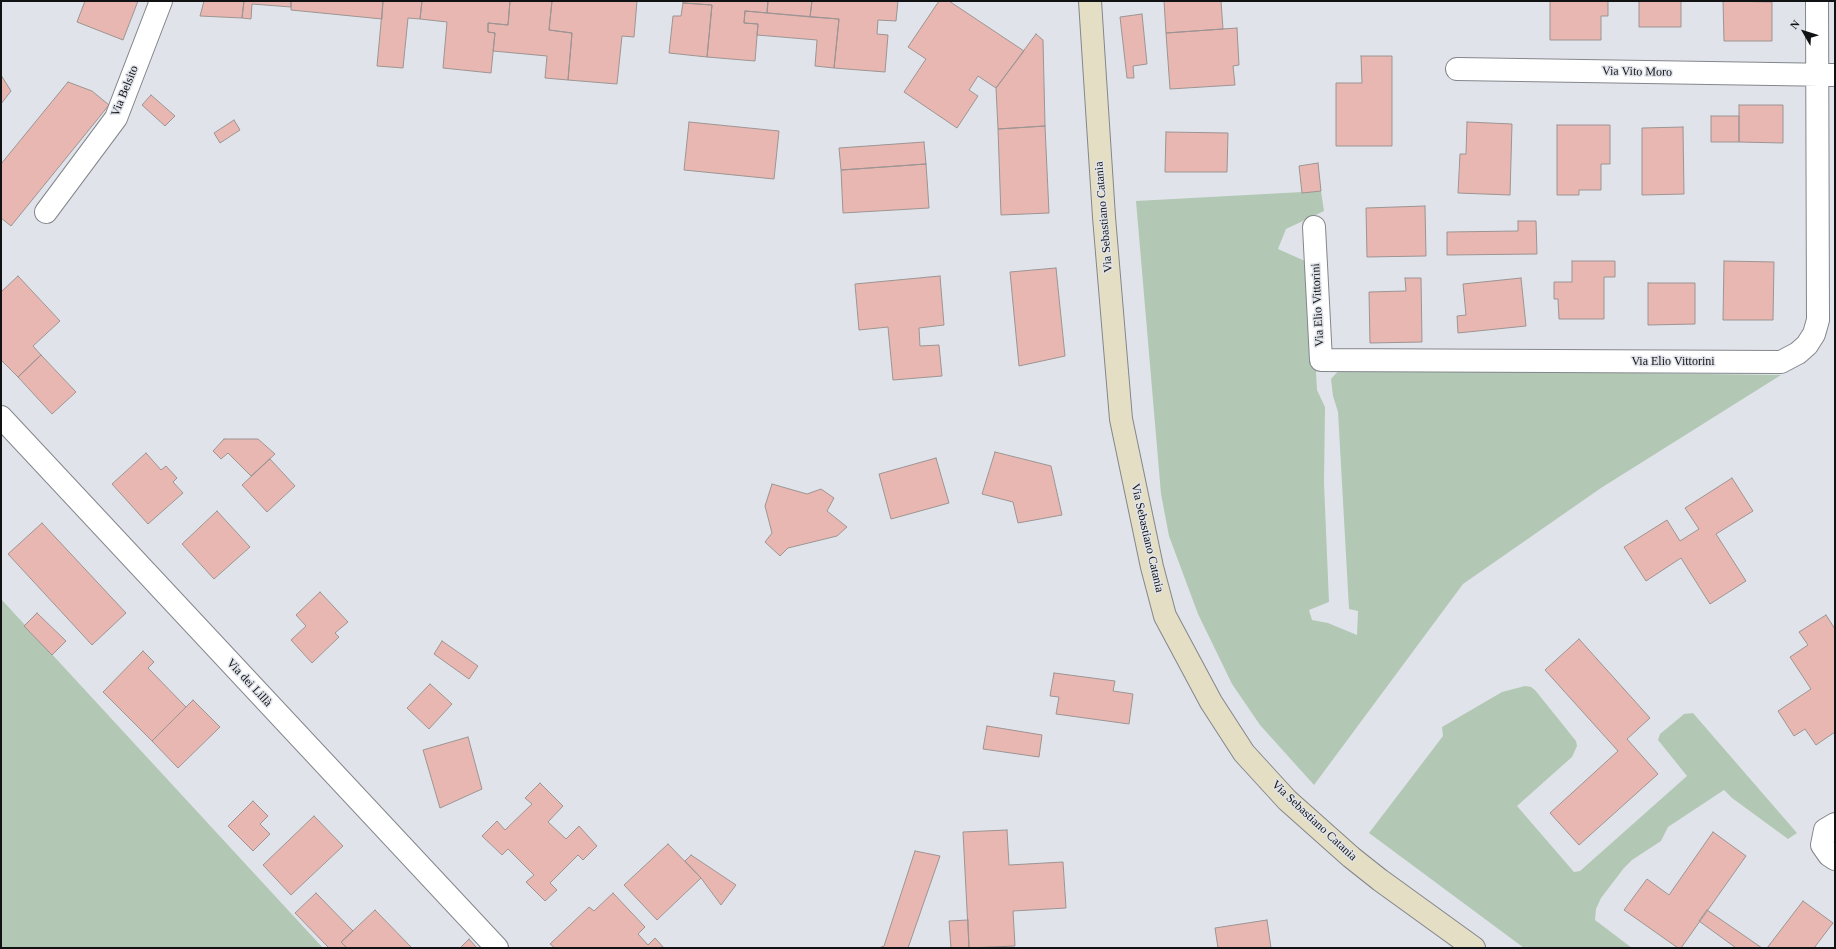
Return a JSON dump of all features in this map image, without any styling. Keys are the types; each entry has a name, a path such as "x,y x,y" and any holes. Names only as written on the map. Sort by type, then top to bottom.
{"main road":[{"name":"Via Sebastiano Catania","path":"1090,1 1103,209 1121,419 1152,567 1166,616 1211,702 1244,752 1287,800 1374,875 1474,948"}],"street":[{"name":"Via Belsito","path":"46,212 116,118 161,1"},
{"name":"Via Elio Vittorini","path":"1314,227 1321,360 1780,362 1798,353 1807,345 1814,334 1818,320 1826,75 1817,1"},
{"name":"Via Vito Moro","path":"1457,69 1826,75"},
{"name":"Via dei Lillà","path":"1,417 498,948"},
{"path":"1835,824 1826,830 1822,845 1835,859"}],"green space":[{"path":"1321,191 1324,211 1286,229 1278,249 1305,261 1315,352 1317,390 1325,407 1324,483 1329,602 1309,610 1312,620 1328,623 1357,635 1358,611 1349,609 1338,412 1333,396 1331,379 1340,369 1781,375 1601,488 1463,584 1314,785 1260,725 1232,684 1198,614 1169,536 1161,494 1136,201"},
{"path":"1,599 323,948 1,948"},
{"path":"1525,686 1531,687 1535,690 1576,741 1577,746 1572,757 1517,806 1574,872 1580,871 1687,776 1658,740 1660,734 1684,714 1693,713 1797,833 1788,839 1732,798 1724,790 1668,827 1661,841 1632,860 1601,898 1596,909 1595,920 1632,948 1524,948 1369,833 1443,736 1442,727 1502,692"}],"building":[{"path":"85,1 138,1 123,40 77,22"},
{"path":"204,1 244,1 242,18 200,16"},
{"path":"244,1 291,1 291,7 252,4 251,19 242,18"},
{"path":"291,1 383,1 382,19 291,10"},
{"path":"383,1 422,1 420,19 408,18 403,68 377,66"},
{"path":"422,1 510,1 508,25 488,23 488,32 495,33 491,73 443,68 447,22 420,19"},
{"path":"510,1 552,1 549,30 572,33 568,80 545,78 547,56 493,51 495,33 488,32 488,23 508,25"},
{"path":"552,1 637,1 634,37 622,36 617,84 568,80 572,33 549,30"},
{"path":"683,1 768,1 767,13 745,11 744,23 758,24 755,61 707,57 712,5 683,3"},
{"path":"768,1 812,1 810,17 767,13"},
{"path":"812,1 898,1 896,21 878,20 877,34 888,35 885,72 834,68 839,19 810,17"},
{"path":"939,1 949,1 1024,51 996,88 978,76 969,90 978,96 957,128 904,92 926,59 908,47"},
{"path":"1164,1 1221,1 1223,29 1166,33"},
{"path":"1550,1 1608,1 1608,16 1601,16 1601,40 1550,40"},
{"path":"1639,1 1681,1 1681,27 1639,27"},
{"path":"1723,1 1772,2 1772,41 1724,41"},
{"path":"683,3 712,5 707,57 669,53 673,16 681,16"},
{"path":"745,11 839,19 834,68 815,66 817,40 757,35 758,24 744,23"},
{"path":"1142,14 1147,64 1133,66 1134,78 1127,78 1120,17"},
{"path":"1237,28 1239,65 1233,66 1235,85 1170,89 1166,33"},
{"path":"1036,34 1043,40 1045,126 998,129 996,88"},
{"path":"1361,56 1392,56 1392,146 1336,146 1336,83 1362,83"},
{"path":"1,75 11,91 1,104"},
{"path":"68,82 92,91 109,105 11,226 1,218 1,164"},
{"path":"151,95 175,116 165,126 142,105"},
{"path":"1739,105 1783,105 1783,143 1739,142"},
{"path":"1711,116 1739,116 1739,142 1711,142"},
{"path":"234,120 240,130 220,143 214,133"},
{"path":"689,122 779,131 774,179 684,170"},
{"path":"1467,122 1512,124 1510,195 1458,193 1460,154 1466,154"},
{"path":"1557,125 1610,125 1610,164 1601,164 1601,190 1579,190 1579,195 1557,195"},
{"path":"1045,126 1049,213 1001,215 998,129"},
{"path":"1683,127 1684,194 1642,195 1642,128"},
{"path":"1166,132 1228,133 1227,172 1165,172"},
{"path":"924,142 926,164 841,170 839,148"},
{"path":"1318,163 1321,191 1302,193 1299,166"},
{"path":"926,164 929,208 843,213 841,170"},
{"path":"1425,206 1426,256 1367,257 1366,208"},
{"path":"1518,221 1536,221 1537,254 1447,255 1447,232 1518,231"},
{"path":"1572,261 1615,261 1615,277 1604,277 1604,319 1559,319 1558,299 1554,299 1554,282 1572,282"},
{"path":"1724,261 1774,262 1773,320 1723,320"},
{"path":"1056,268 1065,356 1019,366 1010,272"},
{"path":"18,276 60,321 33,346 41,355 18,377 1,360 1,292"},
{"path":"940,276 944,325 919,328 920,346 939,345 942,376 893,380 888,327 859,330 855,284"},
{"path":"1405,278 1421,278 1422,342 1370,343 1369,292 1406,291"},
{"path":"1521,278 1526,326 1458,333 1457,316 1466,315 1463,284"},
{"path":"1648,283 1695,283 1695,324 1648,325"},
{"path":"41,355 76,392 52,414 18,377"},
{"path":"224,439 258,439 275,454 251,476 228,453 221,459 213,451"},
{"path":"995,452 1051,466 1062,515 1018,523 1013,502 982,494"},
{"path":"146,453 161,470 166,466 177,478 173,482 183,493 148,524 112,484"},
{"path":"936,458 949,503 891,519 879,474"},
{"path":"270,459 295,486 267,512 242,485"},
{"path":"1732,478 1753,511 1716,534 1746,581 1710,604 1681,558 1646,581 1624,547 1667,520 1680,541 1699,529 1685,508"},
{"path":"772,484 807,494 821,489 834,498 827,511 847,527 837,536 788,548 780,556 765,542 772,533 765,506"},
{"path":"217,511 250,547 214,579 182,544"},
{"path":"42,523 126,613 92,645 8,554"},
{"path":"320,592 348,622 335,633 339,637 312,663 291,640 306,626 296,615"},
{"path":"37,613 66,641 52,655 24,626"},
{"path":"1826,615 1835,629 1835,732 1816,745 1805,729 1794,736 1778,711 1811,689 1790,657 1808,645 1799,632"},
{"path":"1579,639 1650,718 1627,739 1658,774 1579,845 1550,813 1618,751 1545,670"},
{"path":"442,641 478,666 469,679 434,654"},
{"path":"143,651 154,662 148,668 186,707 152,741 103,692"},
{"path":"1054,673 1115,681 1113,691 1133,694 1129,724 1056,714 1059,697 1050,696"},
{"path":"430,684 452,704 429,729 407,708"},
{"path":"193,700 220,727 178,768 152,741"},
{"path":"987,726 1042,735 1039,757 983,749"},
{"path":"468,737 482,789 440,808 423,750"},
{"path":"540,783 563,806 548,822 566,839 579,826 597,846 583,860 578,855 550,883 557,890 545,901 526,882 534,875 508,849 502,855 482,836 497,821 505,830 532,804 525,798"},
{"path":"253,801 268,816 260,824 270,834 253,851 228,826"},
{"path":"314,816 343,846 291,895 263,865"},
{"path":"1007,830 1009,865 1063,862 1066,908 1013,911 1015,946 969,948 963,832"},
{"path":"1713,832 1746,856 1681,948 1678,948 1624,910 1647,879 1669,895"},
{"path":"668,844 701,878 657,920 624,885"},
{"path":"915,851 940,856 908,948 879,948 884,946"},
{"path":"691,855 736,885 721,905 701,878 685,861"},
{"path":"316,893 353,931 341,942 347,948 329,948 295,913"},
{"path":"613,893 645,927 638,934 648,945 655,938 664,948 555,948 550,944 589,907 594,911"},
{"path":"1803,901 1833,923 1814,948 1767,948"},
{"path":"375,910 412,948 347,948 341,942"},
{"path":"1707,910 1762,948 1736,948 1699,921"},
{"path":"968,920 969,948 951,948 949,921"},
{"path":"1267,920 1271,948 1218,948 1215,928"},
{"path":"469,939 477,948 460,948"}]}
